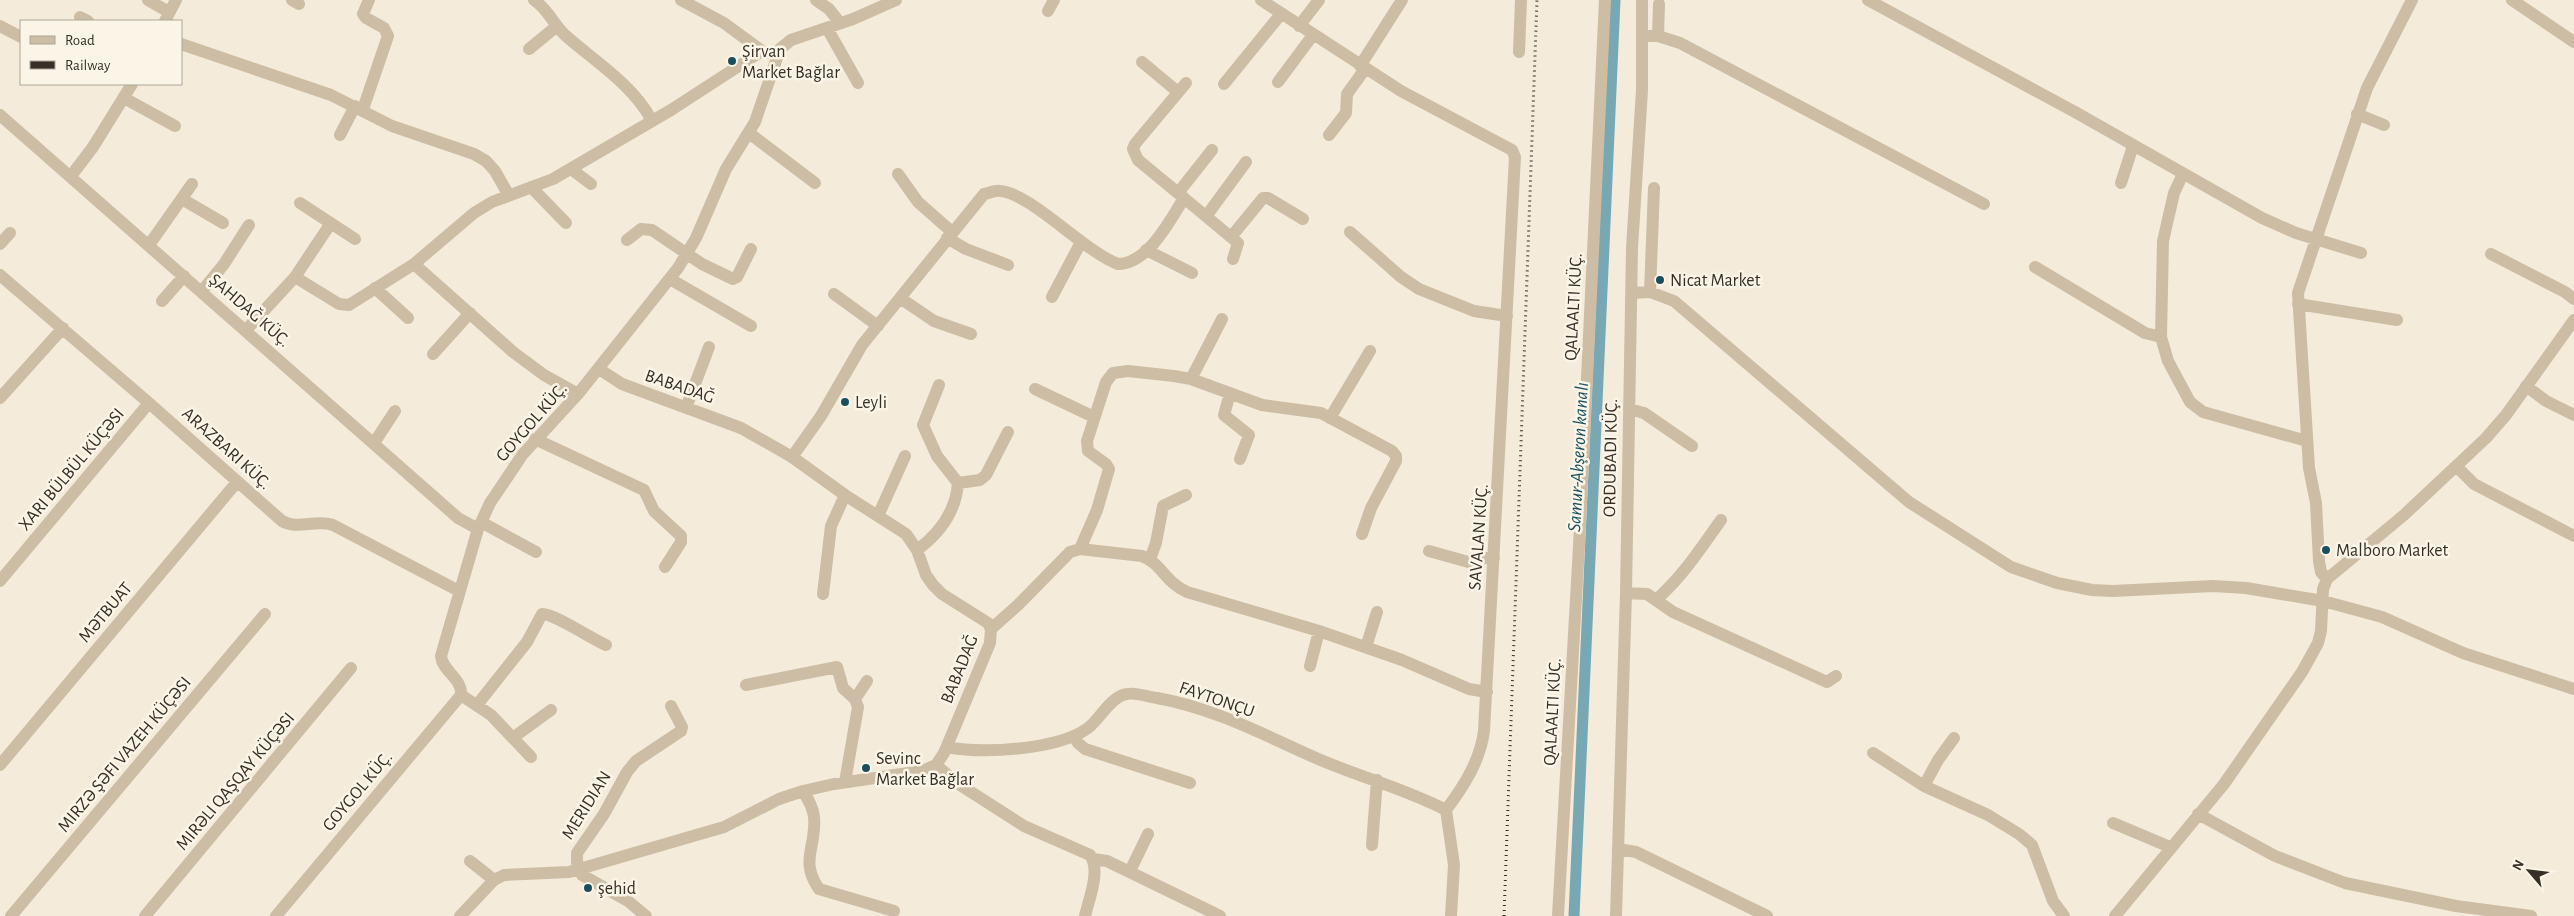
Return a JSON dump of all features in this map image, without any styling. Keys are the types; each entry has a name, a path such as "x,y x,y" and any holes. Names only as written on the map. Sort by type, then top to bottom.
{"street":[{"path":"148,0 167,17 176,0"},
{"path":"340,135 359,108 388,36 384,28 366,18 364,14 369,0"},
{"path":"534,0 543,7 557,26 641,103 652,119"},
{"path":"681,0 724,23 762,51 776,55 784,44 791,40 827,28 896,0"},
{"path":"816,0 829,9 840,23"},
{"path":"1261,0 1363,68"},
{"path":"1299,26 1319,0"},
{"path":"1329,135 1346,113 1347,94 1402,0"},
{"path":"1519,52 1520,0"},
{"path":"1558,916 1579,546 1605,0"},
{"name":"ORDUBADI KÜÇ.","path":"1616,916 1626,593 1631,293 1643,36 1642,0"},
{"path":"1868,0 2075,112 2269,221 2361,254"},
{"path":"2326,579 2321,572 2319,561 2316,503 2307,440 2298,292 2304,269 2367,88 2412,0"},
{"path":"2512,0 2574,42"},
{"path":"1658,36 1659,4"},
{"path":"1224,84 1281,14"},
{"path":"0,26 20,36"},
{"path":"529,48 557,26"},
{"path":"827,28 858,83"},
{"path":"1278,82 1312,35"},
{"path":"1643,36 1658,36 1680,43 1984,204"},
{"path":"182,44 331,95 392,126 474,154 486,161 495,171 508,194"},
{"path":"295,277 344,306 349,305 414,264 474,213 508,194 553,179 670,110 762,51"},
{"name":"GOYGOL KÜÇ.","path":"276,916 461,695 460,686 443,664 441,656 480,526 506,477 535,439 599,369 670,279 687,253 723,174 749,133 763,102 776,55"},
{"path":"1142,62 1182,88 1133,149 1138,160 1207,215 1238,243 1233,258"},
{"name":"SAVALAN KÜÇ.","path":"1363,68 1443,115 1512,150 1515,157 1487,692 1481,751 1471,773 1446,810"},
{"path":"70,176 93,147 131,85"},
{"path":"124,98 175,126"},
{"path":"2357,114 2384,125"},
{"name":"ŞAHDAĞ KÜÇ.","path":"2,122 70,176 458,518 536,552"},
{"path":"749,133 815,183"},
{"path":"2121,183 2133,146"},
{"path":"792,457 822,416 857,353 984,194 999,190 1020,198 1081,242 1118,264 1131,261 1146,250 1164,232 1181,195 1212,150"},
{"path":"1207,215 1246,162"},
{"path":"570,169 591,184"},
{"path":"898,174 918,202 966,249 1008,265"},
{"path":"2183,174 2174,193 2163,242 2161,337 2168,361 2196,408 2203,412 2307,440"},
{"path":"149,245 192,184"},
{"path":"530,187 566,223"},
{"path":"1650,292 1654,188"},
{"path":"1231,237 1263,198 1268,198 1303,219"},
{"path":"182,199 223,223"},
{"path":"300,202 355,239"},
{"path":"246,330 295,277 331,223"},
{"path":"202,291 224,264 249,225"},
{"path":"628,240 646,228 702,264 733,279 737,277 752,249"},
{"path":"1350,232 1401,278 1419,290 1474,311 1507,316"},
{"path":"0,244 10,233"},
{"path":"1052,297 1081,242"},
{"path":"1146,250 1192,274"},
{"path":"2490,254 2565,292 2574,299"},
{"path":"414,264 528,364 578,394"},
{"path":"2036,268 2145,333 2161,337"},
{"path":"0,275 149,402 237,482 287,524 320,522 333,524 459,591"},
{"path":"162,301 184,276"},
{"path":"670,279 751,326"},
{"path":"375,288 408,318"},
{"path":"1631,293 1650,292 1674,301 1909,502 2011,567 2057,583 2092,590 2221,587 2254,589 2323,601 2382,617 2477,658 2574,689"},
{"path":"834,294 878,326"},
{"path":"900,298 934,321 971,334"},
{"path":"2298,304 2397,320"},
{"path":"433,354 470,314"},
{"path":"1190,379 1222,319"},
{"path":"2115,916 2244,756 2313,655 2321,630 2326,579 2457,467 2506,415 2574,320"},
{"path":"0,398 63,328"},
{"path":"686,408 709,347"},
{"path":"1330,418 1370,351"},
{"name":"BABADAĞ","path":"599,369 622,384 741,428 792,457 845,496 906,534 917,550 926,575 933,585 942,594 982,619 991,629 990,643 947,747 936,765"},
{"path":"1080,549 1097,510 1108,469 1106,464 1091,456 1086,447 1094,417 1106,382 1113,373 1128,371 1190,379 1262,405 1306,410 1330,418 1392,451 1396,456 1396,461 1371,508 1362,534"},
{"path":"917,550 930,540 949,516 957,498 958,483 938,456 923,425 940,385"},
{"path":"2526,386 2546,401 2574,415"},
{"path":"1035,389 1094,417"},
{"path":"1230,393 1224,415 1247,430 1250,435 1240,459"},
{"path":"0,581 149,402"},
{"path":"1629,409 1644,413 1692,446"},
{"path":"374,443 395,411"},
{"path":"958,483 980,480 986,475 1008,432"},
{"path":"535,439 644,490 654,511 681,536 681,542 665,567"},
{"path":"878,516 905,456"},
{"path":"2457,467 2474,484 2574,536"},
{"name":"MƏTBUAT","path":"0,765 237,482"},
{"path":"1150,559 1156,543 1162,506 1186,495"},
{"path":"823,594 830,532 845,496"},
{"path":"1657,599 1674,584 1720,520"},
{"path":"991,629 1018,605 1064,556 1080,549 1150,559 1177,588 1320,631 1366,647 1469,689 1487,692"},
{"path":"1429,551 1472,563 1479,558 1494,558"},
{"path":"1626,593 1647,594 1657,599 1673,612 1822,681 1827,682 1836,676"},
{"path":"1366,647 1377,612"},
{"name":"MIRZƏ ŞƏFI VAZEH KÜÇƏSI","path":"11,916 265,614"},
{"path":"477,705 527,642 542,614 552,614 581,634 606,645"},
{"path":"1310,666 1320,631"},
{"path":"746,685 834,666 840,672 843,688 855,699 858,706 845,782"},
{"name":"MIRƏLI QAŞQAY KÜÇƏSI","path":"145,916 351,668"},
{"path":"855,699 867,681"},
{"name":"FAYTONÇU","path":"947,747 964,750 1016,749 1074,736 1100,718 1116,700 1129,693 1198,707 1269,735 1316,758 1377,780 1446,810"},
{"path":"461,695 477,705 514,737 531,757"},
{"name":"MERIDIAN","path":"579,869 576,856 581,845 604,814 627,772 636,762 681,731 682,727 672,706"},
{"path":"514,737 551,710"},
{"path":"1074,736 1085,749 1190,783"},
{"path":"1924,786 1938,760 1954,738"},
{"path":"1873,753 1924,786 1988,815 2019,834 2032,845 2053,900 2064,916"},
{"path":"460,916 494,880 504,875 560,874 724,826 780,799 803,791 845,782 922,772 936,765 965,789 1024,826 1084,851 1093,859 1107,861 1130,871 1198,911 1220,916"},
{"path":"1372,845 1377,780"},
{"path":"803,791 810,803 814,818 808,870 819,889 894,911"},
{"path":"1446,810 1454,865 1451,916"},
{"path":"2198,814 2275,856 2345,883 2456,906 2531,916"},
{"path":"2113,823 2170,847"},
{"path":"1130,871 1148,834"},
{"path":"1618,849 1636,852 1748,912 1768,916"},
{"path":"1085,916 1094,876 1093,859"},
{"path":"470,861 494,880"},
{"path":"579,869 587,879 628,901 646,916"}],"waterway":[{"name":"Samur-Abşeron kanalı","path":"1574,916 1615,0"}],"railway":[{"path":"1504,916 1537,0"}],"place":[{"name":"Şirvan Market Bağlar","path":"732,61"},
{"name":"Nicat Market","path":"1660,280"},
{"name":"Leyli","path":"845,402"},
{"name":"Malboro Market","path":"2326,550"},
{"name":"Sevinc Market Bağlar","path":"866,768"},
{"name":"şehid","path":"588,888"}]}
